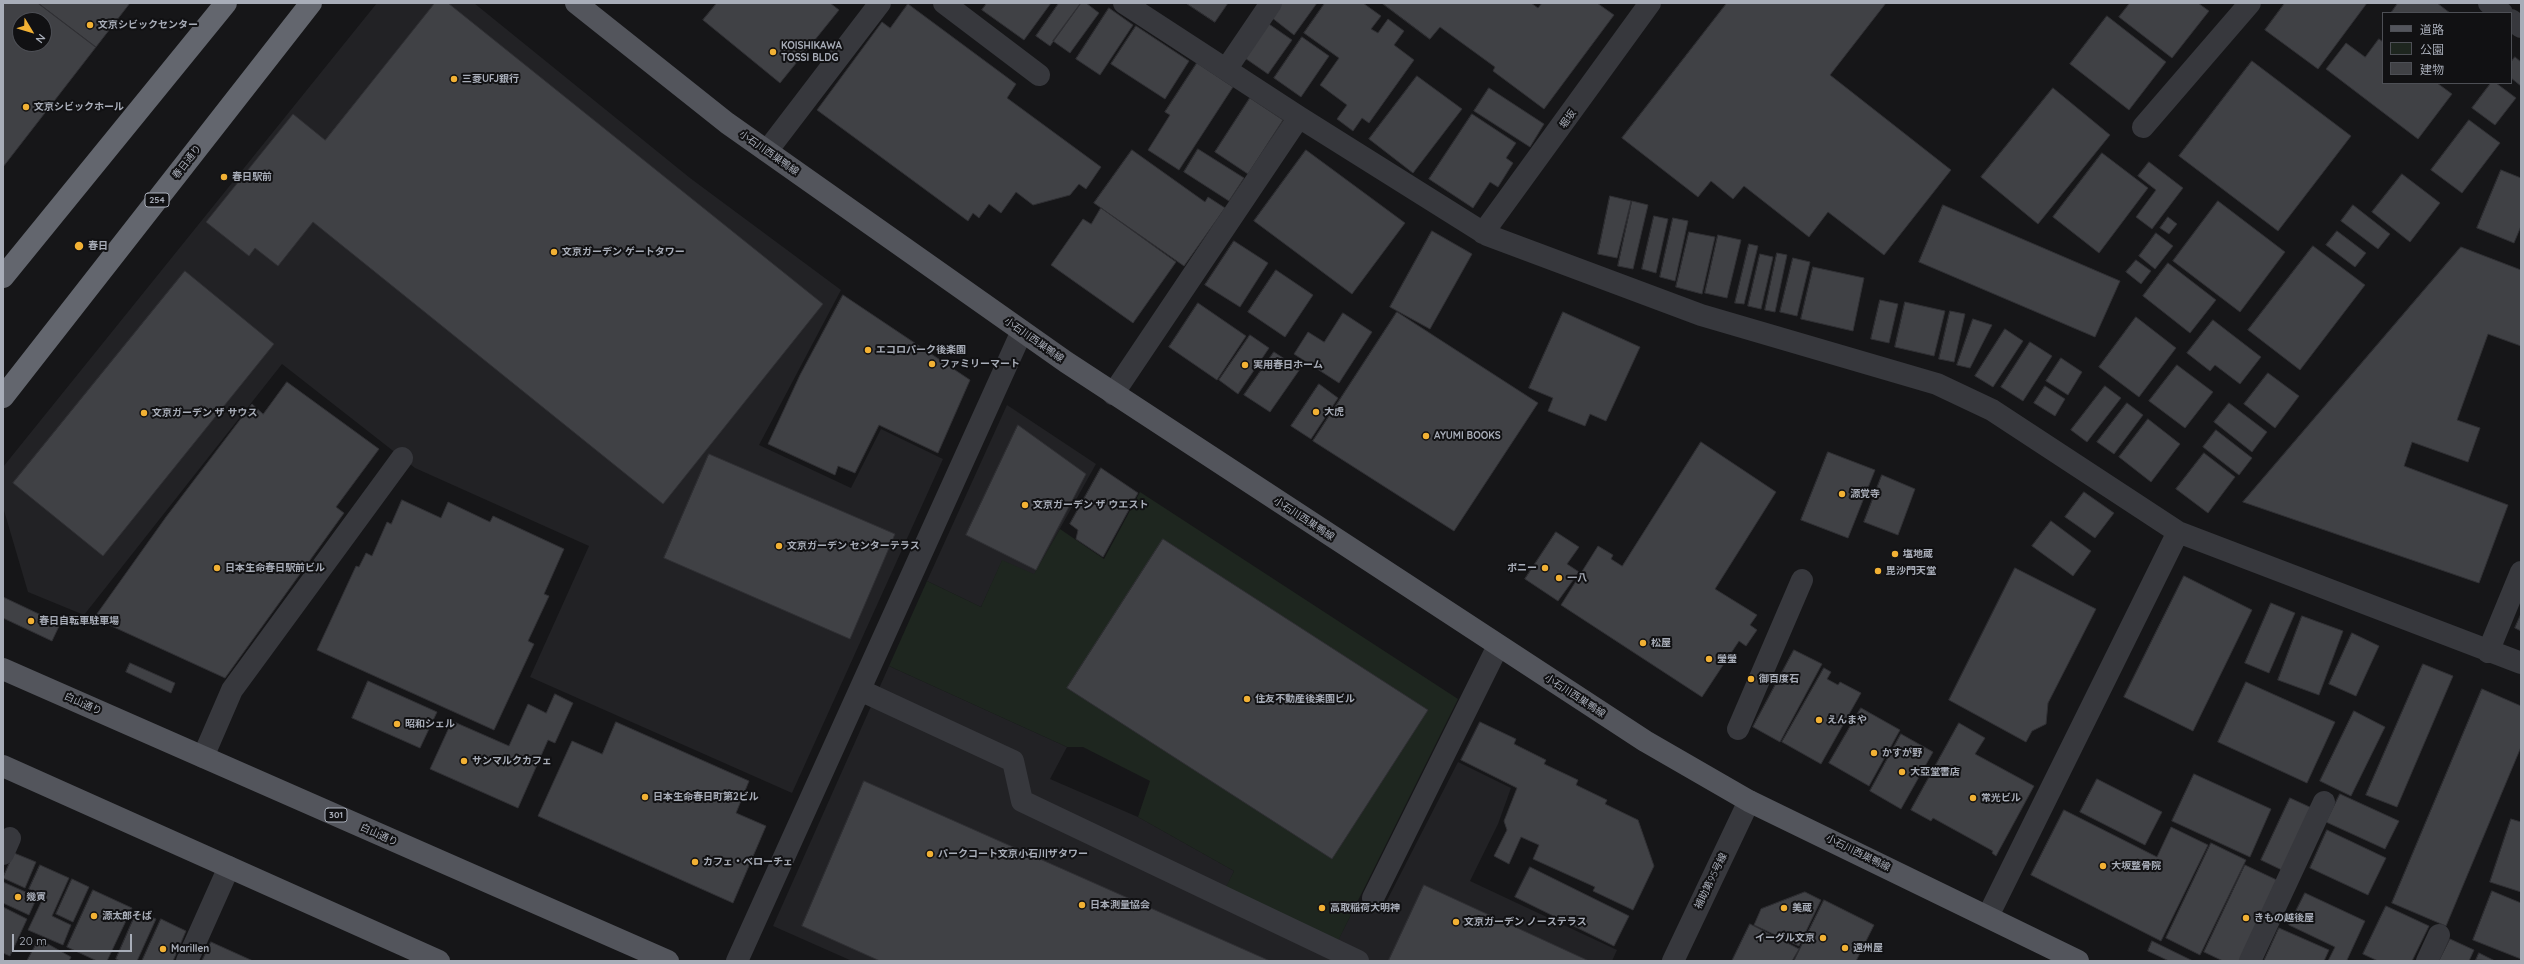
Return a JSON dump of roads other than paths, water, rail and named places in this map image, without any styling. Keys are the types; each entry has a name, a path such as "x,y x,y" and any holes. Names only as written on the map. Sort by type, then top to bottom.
{"highway":[{"path":"3,277 226,3"},
{"name":"春日通り","path":"3,397 311,3"}],"main road":[{"name":"小石川西巣鴨線","path":"576,3 727,123 1113,394 1498,646 1688,768 1749,801 2078,961"},
{"name":"白山通り","path":"3,669 668,961"},
{"path":"3,766 229,867 406,954 439,961"}],"street":[{"path":"767,151 880,3"},
{"path":"944,3 1039,75"},
{"path":"1124,3 1227,68 1299,117 1484,233 1701,315 1936,384 1992,410 2178,532 2488,652 2521,663"},
{"path":"1227,68 1271,3"},
{"path":"2143,127 2250,3"},
{"path":"2489,3 2501,12"},
{"name":"堀坂","path":"1484,233 1646,5"},
{"path":"2512,21 2521,27"},
{"path":"1113,394 1299,117"},
{"path":"737,961 1022,331"},
{"path":"203,757 232,690 402,458"},
{"path":"1988,916 2178,532"},
{"path":"2488,652 2521,572"},
{"path":"1738,729 1802,580"},
{"path":"1373,898 1498,646"},
{"path":"860,690 1013,761 1022,801 1358,961"},
{"name":"補助第95号線","path":"1673,961 1749,801"},
{"path":"2250,961 2324,802"},
{"path":"187,961 229,867"},
{"path":"2427,961 2439,935"}],"place":[{"name":"文京シビックセンター","path":"90,25"},
{"name":"KOISHIKAWA TOSSI BLDG","path":"773,52"},
{"name":"三菱UFJ銀行","path":"454,79"},
{"name":"文京シビックホール","path":"26,107"},
{"name":"春日駅前","path":"224,177"},
{"name":"春日","path":"79,246"},
{"name":"文京ガーデン ゲートタワー","path":"554,252"},
{"name":"エコロパーク後楽園","path":"868,350"},
{"name":"ファミリーマート","path":"932,364"},
{"name":"実用春日ホーム","path":"1245,365"},
{"name":"大虎","path":"1316,412"},
{"name":"文京ガーデン ザ サウス","path":"144,413"},
{"name":"AYUMI BOOKS","path":"1426,436"},
{"name":"源覚寺","path":"1842,494"},
{"name":"文京ガーデン ザ ウエスト","path":"1025,505"},
{"name":"文京ガーデン センターテラス","path":"779,546"},
{"name":"塩地蔵","path":"1895,554"},
{"name":"日本生命春日駅前ビル","path":"217,568"},
{"name":"ポニー","path":"1545,568"},
{"name":"毘沙門天堂","path":"1878,571"},
{"name":"一八","path":"1559,578"},
{"name":"春日自転車駐車場","path":"31,621"},
{"name":"松屋","path":"1643,643"},
{"name":"瑩瑩","path":"1709,659"},
{"name":"御百度石","path":"1751,679"},
{"name":"住友不動産後楽園ビル","path":"1247,699"},
{"name":"えんまや","path":"1819,720"},
{"name":"昭和シェル","path":"397,724"},
{"name":"かすが野","path":"1874,753"},
{"name":"サンマルクカフェ","path":"464,761"},
{"name":"大亞堂書店","path":"1902,772"},
{"name":"日本生命春日町第2ビル","path":"645,797"},
{"name":"常光ビル","path":"1973,798"},
{"name":"パークコート文京小石川ザタワー","path":"930,854"},
{"name":"カフェ・ベローチェ","path":"695,862"},
{"name":"大坂整骨院","path":"2103,866"},
{"name":"幾寅","path":"18,897"},
{"name":"日本測量協会","path":"1082,905"},
{"name":"高取稲荷大明神","path":"1322,908"},
{"name":"美蔵","path":"1784,908"},
{"name":"源太郎そば","path":"94,916"},
{"name":"きもの越後屋","path":"2246,918"},
{"name":"文京ガーデン ノーステラス","path":"1456,922"},
{"name":"イーグル文京","path":"1823,938"},
{"name":"遠州屋","path":"1845,948"},
{"name":"Marillen","path":"163,949"}]}
